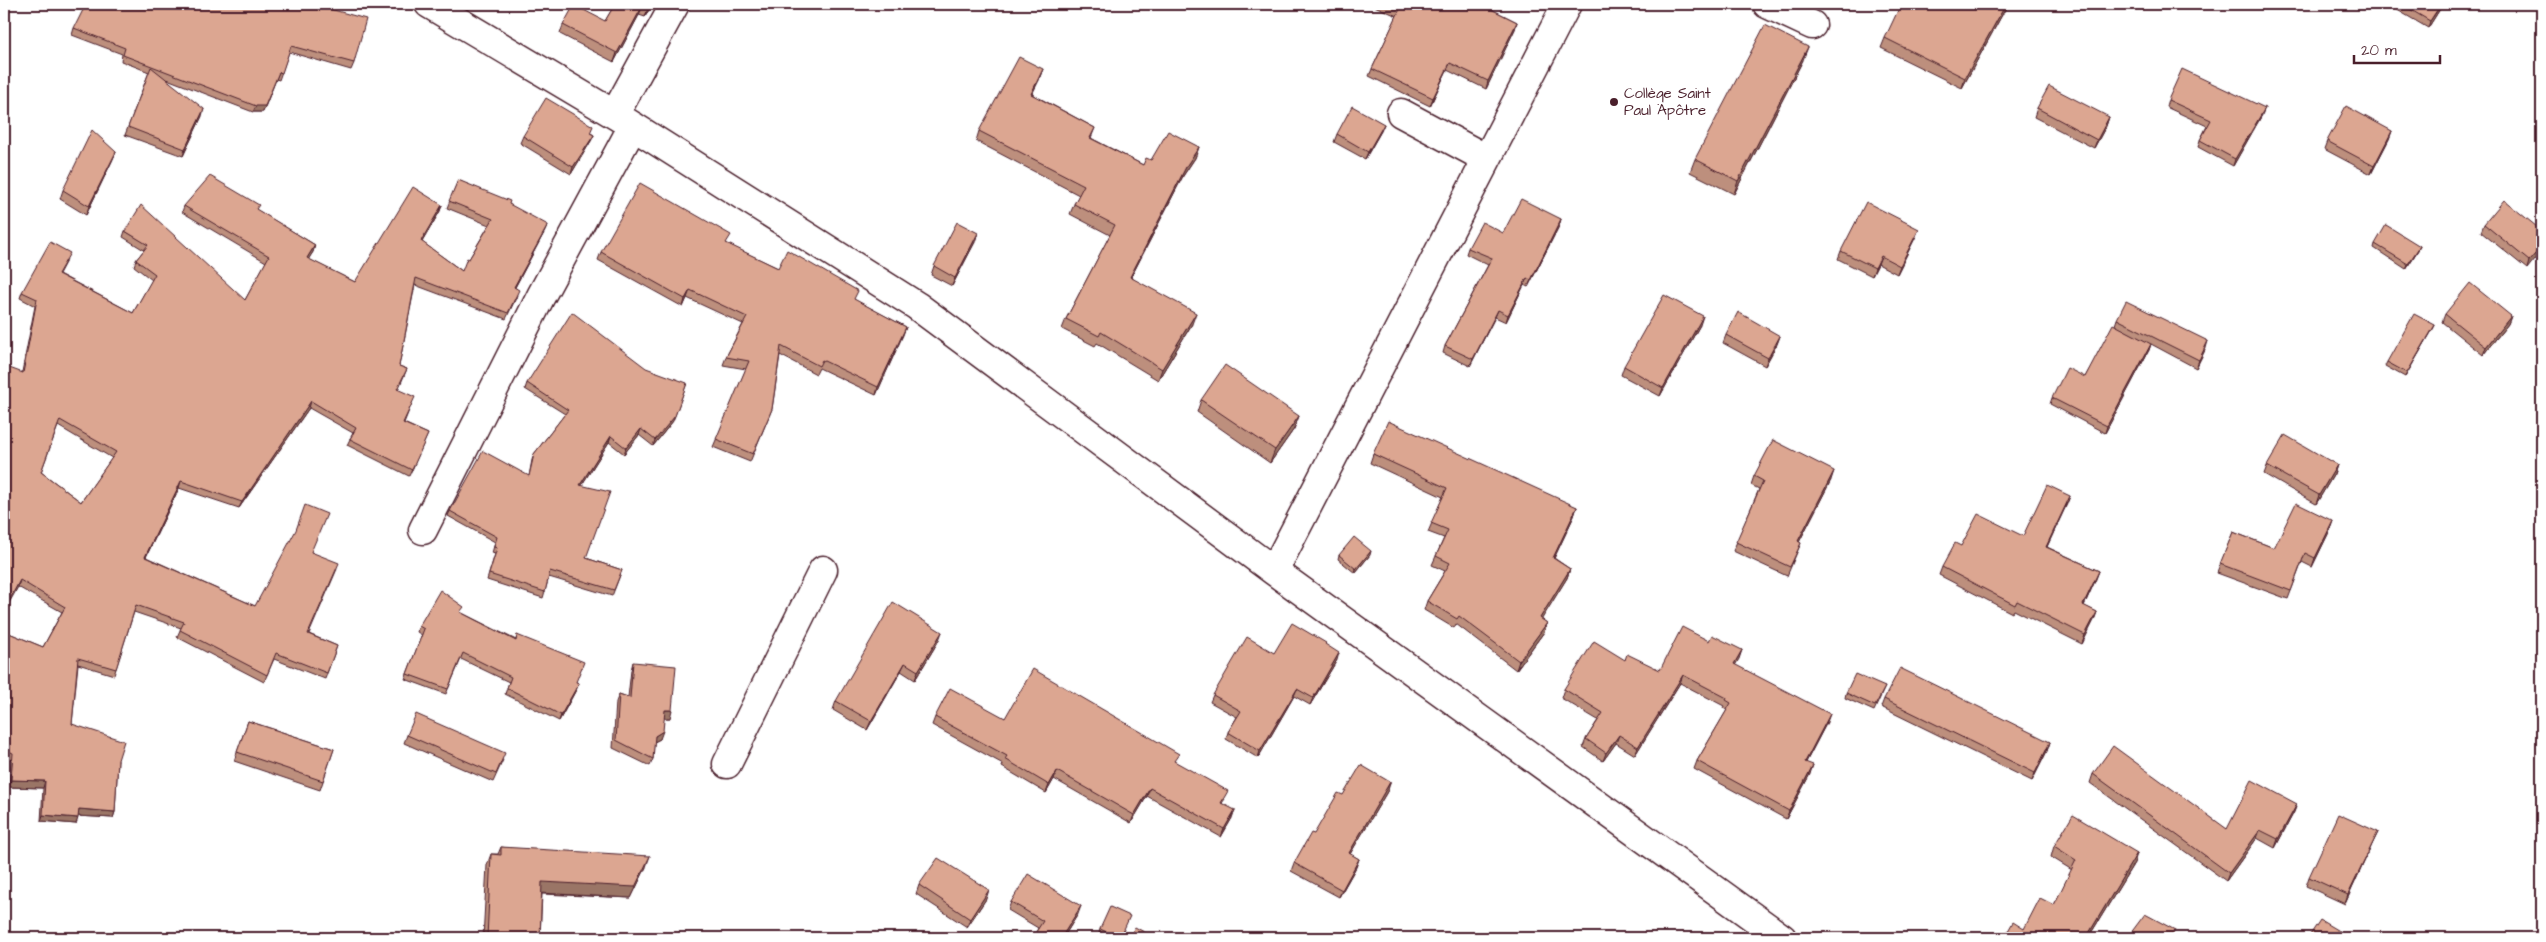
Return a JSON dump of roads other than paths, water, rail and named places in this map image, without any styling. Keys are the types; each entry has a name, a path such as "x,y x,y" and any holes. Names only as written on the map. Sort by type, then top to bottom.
{"street":[{"path":"429,4 624,120 917,306 1274,571 1782,938"},
{"path":"423,530 541,296 624,120 675,4"},
{"path":"1274,571 1567,4"},
{"path":"1767,4 1812,25"},
{"path":"1401,113 1487,159"},
{"path":"727,764 823,570"}],"place":[{"name":"Collège Saint Paul Apôtre","path":"1614,102"}]}
